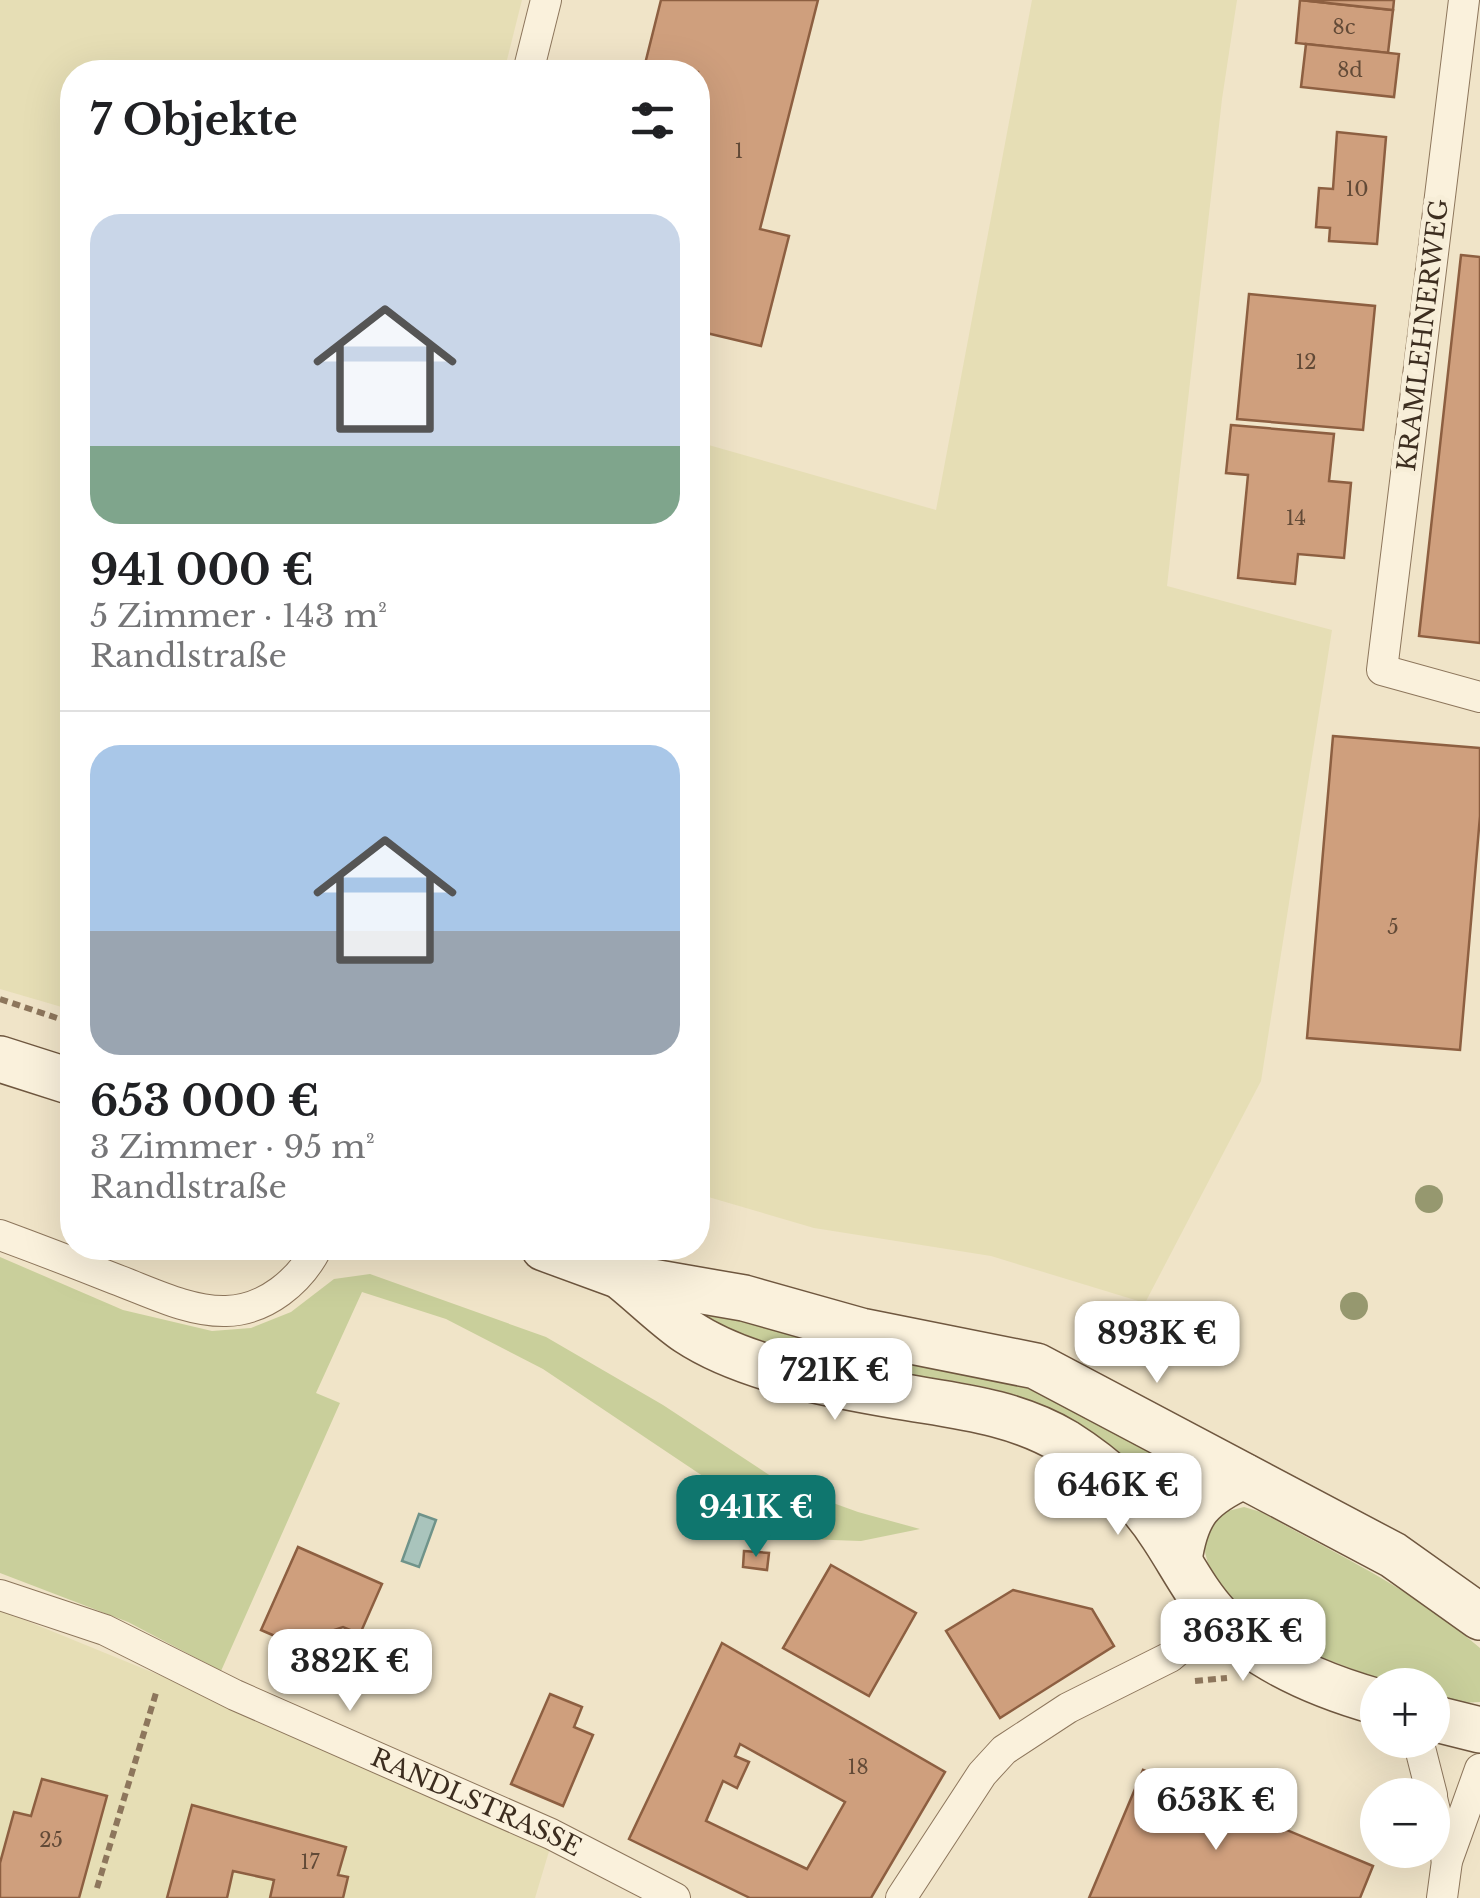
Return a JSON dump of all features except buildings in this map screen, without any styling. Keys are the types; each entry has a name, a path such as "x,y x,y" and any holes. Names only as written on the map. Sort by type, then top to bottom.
{"street":[{"path":"531,60 546,0"},
{"name":"KRAMLEHNERWEG","path":"1464,0 1466,105 1382,670 1480,698"},
{"path":"0,1058 60,1078"},
{"path":"0,1234 60,1257"},
{"path":"67,1260 157,1295 200,1308 228,1311 257,1305 288,1286 308,1260"},
{"path":"576,1260 623,1278 744,1298 843,1327 1036,1366 1393,1555 1480,1617"},
{"path":"623,1278 686,1331 743,1358 847,1387 998,1413 1036,1426 1110,1474 1161,1532 1218,1617 1246,1642 1276,1660 1360,1697"},
{"path":"1178,1560 1182,1536 1199,1503 1244,1476"},
{"name":"RANDLSTRASSE","path":"0,1595 105,1630 235,1695 551,1834 674,1898"},
{"path":"901,1898 982,1774 1004,1750 1068,1708 1170,1658 1218,1617"},
{"path":"1450,1722 1480,1730"},
{"path":"1450,1850 1480,1769"},
{"path":"1442,1898 1445,1868"}],"path":[{"path":"0,1000 60,1018"},
{"path":"97,1888 168,1660"},
{"path":"1188,1683 1228,1678"}],"shaded area":[{"path":"0,0 522,0 507,60 60,60 60,1006 0,989"},
{"path":"1032,0 1237,0 1222,99 1167,586 1332,630 1261,1081 1145,1303 991,1256 814,1228 710,1198 710,445 936,510"},
{"path":"0,1610 225,1702 550,1848 535,1898 0,1898"}],"green space":[{"path":"0,1257 123,1310 212,1331 251,1328 291,1312 334,1279 370,1274 546,1337 663,1405 786,1486 920,1529 861,1541 804,1539 755,1511 543,1369 446,1319 362,1292 316,1393 340,1403 221,1671 128,1622 0,1573"},
{"path":"664,1304 723,1315 858,1355 1020,1384 1051,1396 1191,1476 1167,1502 1105,1441 1031,1400 975,1385 810,1355"},
{"path":"1244,1507 1261,1512 1374,1574 1454,1626 1480,1648 1480,1702 1450,1700 1450,1668 1360,1668 1360,1672 1296,1648 1236,1604 1209,1568 1203,1544 1205,1533 1224,1512"}],"water":[{"path":"419,1514 436,1520 419,1567 402,1561"}]}
